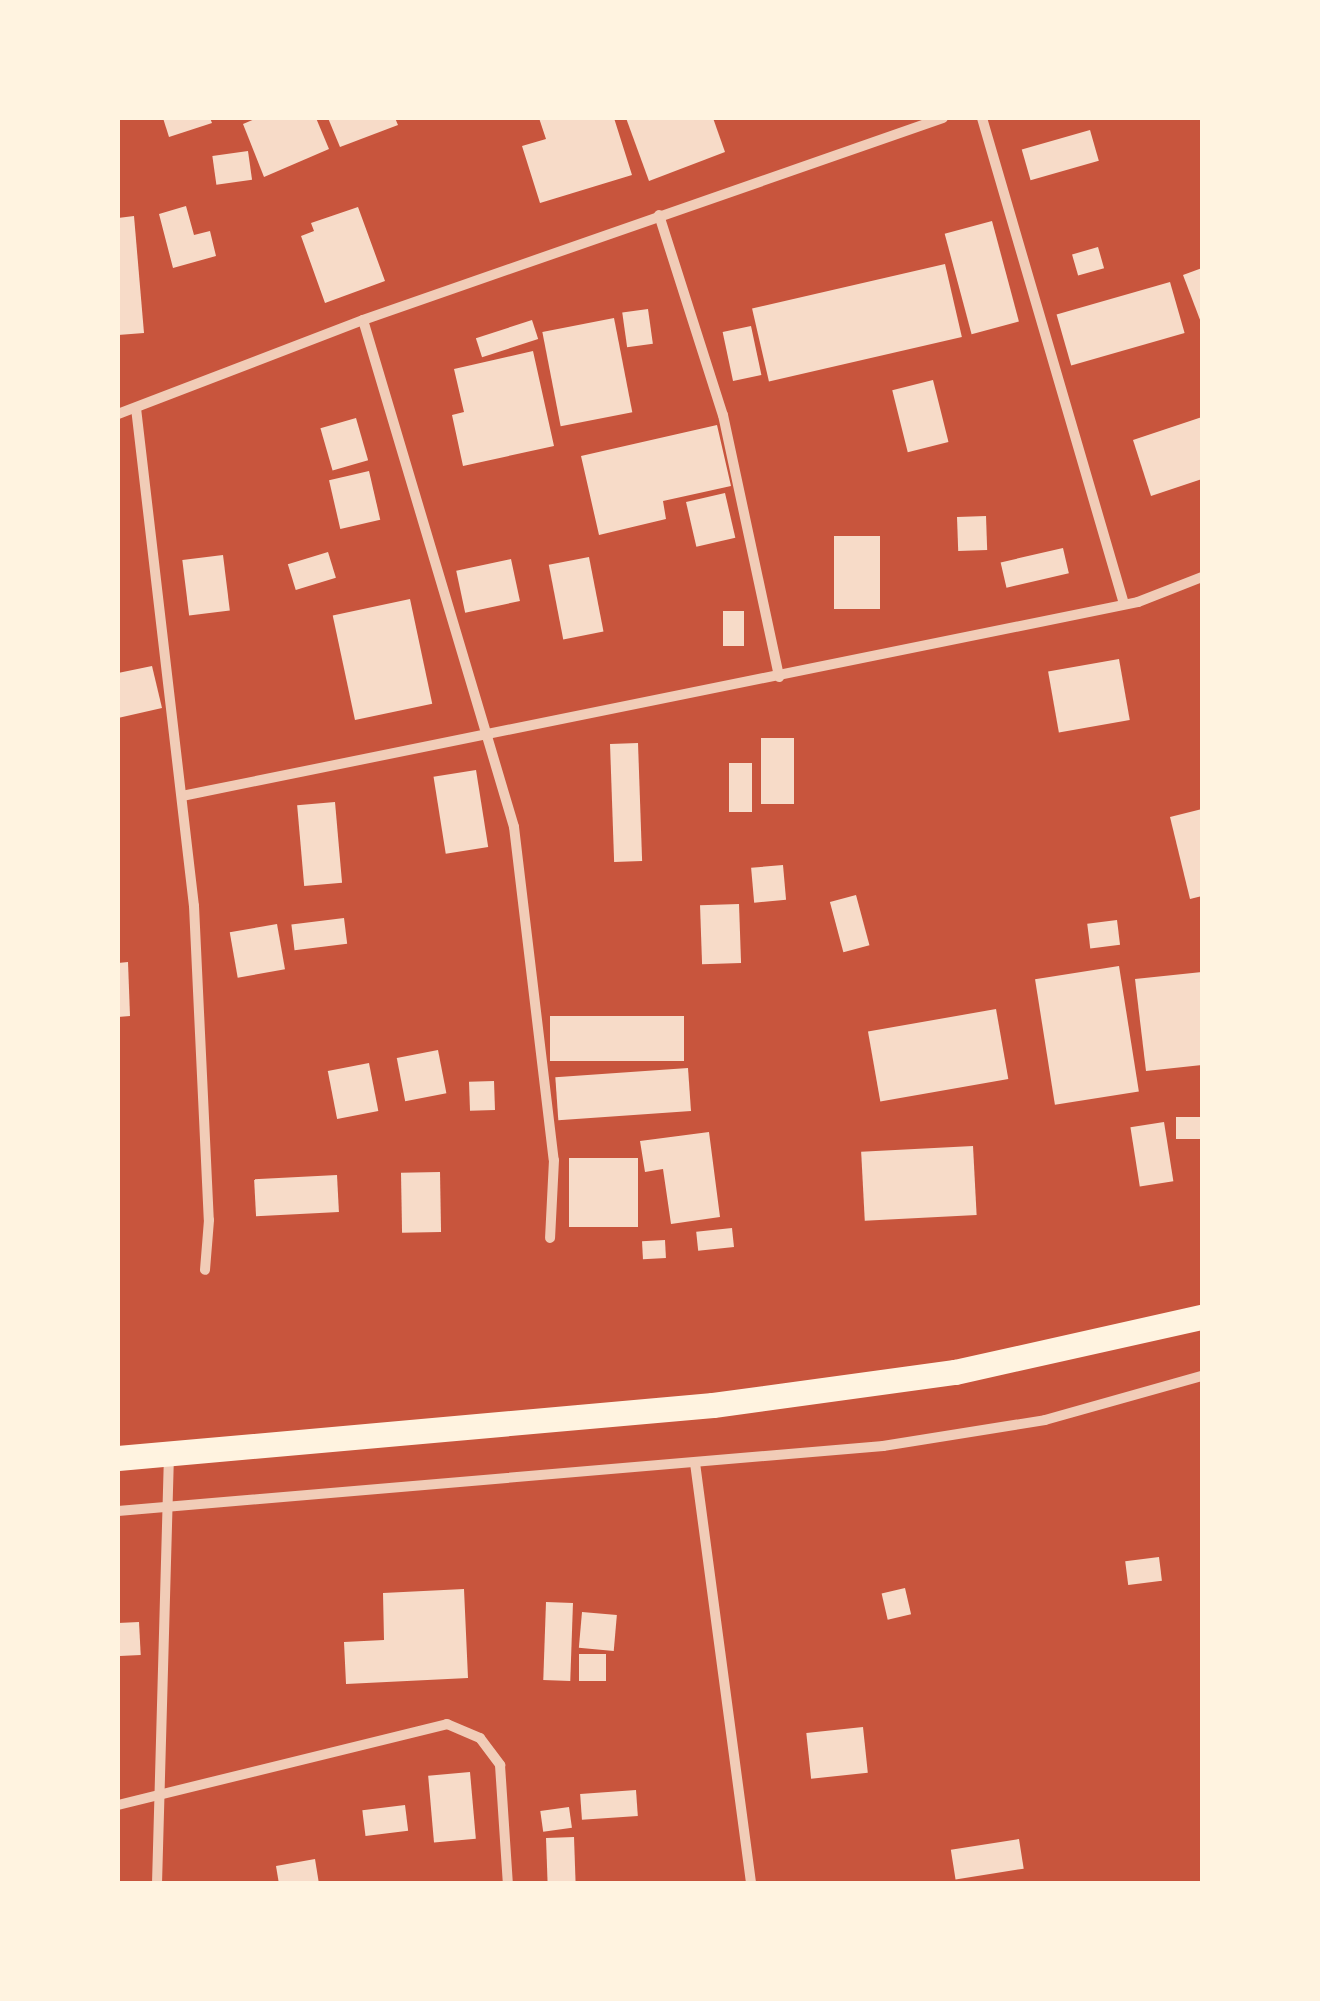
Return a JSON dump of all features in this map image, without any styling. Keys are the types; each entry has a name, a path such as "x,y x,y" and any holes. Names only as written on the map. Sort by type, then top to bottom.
{"main road":[{"path":"118,1458 713,1404 954,1372 1202,1317"}],"street":[{"path":"118,414 363,320 943,118"},
{"path":"982,118 1124,604"},
{"path":"659,216 723,415 779,677"},
{"path":"363,320 482,736 514,827 554,1160 550,1238"},
{"path":"136,408 182,796 198,984 209,1220 205,1270"},
{"path":"182,796 1124,604 1202,577"},
{"path":"118,1511 883,1446 1045,1420 1202,1376"},
{"path":"158,1884 170,1452"},
{"path":"695,1463 751,1884"},
{"path":"118,1805 447,1724 480,1738 500,1765 508,1884"}],"building":[{"path":"163,118 210,118 212,123 169,137"},
{"path":"257,118 316,118 329,149 264,177 243,124"},
{"path":"328,118 395,118 398,125 340,147"},
{"path":"539,118 614,118 632,175 540,203 522,146 546,139"},
{"path":"626,118 713,118 725,152 649,181"},
{"path":"1090,130 1099,161 1031,180 1022,150"},
{"path":"248,151 252,180 216,185 212,156"},
{"path":"186,206 194,235 210,231 216,256 173,268 159,214"},
{"path":"358,207 385,281 325,303 301,236 314,231 311,223"},
{"path":"134,216 144,333 118,335 118,218"},
{"path":"992,221 1019,321 972,334 945,234"},
{"path":"1098,247 1104,268 1078,276 1072,254"},
{"path":"945,264 962,337 769,382 752,309"},
{"path":"1202,268 1202,325 1183,275"},
{"path":"1170,282 1185,333 1071,365 1057,315"},
{"path":"648,309 653,344 627,347 622,313"},
{"path":"614,318 632,412 561,426 542,332"},
{"path":"532,320 538,339 482,357 476,338"},
{"path":"751,326 761,375 733,381 723,332"},
{"path":"533,351 554,446 463,466 452,415 464,412 454,369"},
{"path":"933,380 948,442 908,452 892,390"},
{"path":"1202,417 1202,479 1151,496 1133,440"},
{"path":"356,418 368,460 333,470 320,428"},
{"path":"717,425 731,486 663,501 666,519 599,535 581,456"},
{"path":"369,471 380,520 340,529 329,480"},
{"path":"725,493 735,538 696,547 686,502"},
{"path":"986,516 987,550 958,551 957,517"},
{"path":"834,536 880,536 880,609 834,609"},
{"path":"1063,548 1069,573 1006,588 1001,562"},
{"path":"328,552 336,578 296,590 288,564"},
{"path":"223,555 230,611 189,616 182,560"},
{"path":"589,557 604,632 563,639 549,565"},
{"path":"511,559 520,601 465,613 456,571"},
{"path":"410,599 432,704 355,720 333,615"},
{"path":"723,611 744,611 744,646 723,646"},
{"path":"1119,659 1130,720 1059,733 1048,672"},
{"path":"152,666 162,708 118,718 118,673"},
{"path":"761,738 794,738 794,804 761,804"},
{"path":"638,743 642,861 614,862 610,744"},
{"path":"729,763 752,763 752,812 729,812"},
{"path":"476,770 488,847 446,854 434,777"},
{"path":"335,802 342,883 304,886 297,805"},
{"path":"1202,809 1202,896 1190,899 1170,817"},
{"path":"783,865 786,900 754,903 751,868"},
{"path":"856,895 869,945 843,952 830,902"},
{"path":"739,904 741,963 702,964 700,905"},
{"path":"344,918 347,944 295,950 291,924"},
{"path":"1117,920 1120,945 1090,948 1087,924"},
{"path":"277,924 285,969 238,978 230,932"},
{"path":"128,962 130,1016 118,1017 118,963"},
{"path":"1119,966 1139,1091 1055,1105 1035,979"},
{"path":"1202,972 1202,1065 1146,1071 1135,979"},
{"path":"996,1009 1008,1079 880,1101 868,1032"},
{"path":"550,1016 684,1016 684,1061 550,1061"},
{"path":"438,1050 446,1093 405,1101 397,1058"},
{"path":"369,1063 378,1111 337,1119 328,1071"},
{"path":"688,1068 691,1111 558,1120 555,1077"},
{"path":"494,1081 495,1110 470,1111 469,1082"},
{"path":"1176,1117 1202,1117 1202,1139 1176,1139"},
{"path":"1164,1122 1173,1181 1140,1187 1130,1127"},
{"path":"709,1132 720,1217 671,1224 663,1169 645,1172 640,1141"},
{"path":"973,1146 977,1215 865,1221 861,1152"},
{"path":"569,1158 638,1158 638,1227 569,1227"},
{"path":"440,1172 441,1232 402,1233 401,1173"},
{"path":"337,1175 339,1212 256,1216 254,1179"},
{"path":"732,1228 734,1247 698,1251 696,1232"},
{"path":"665,1240 666,1258 643,1259 642,1241"},
{"path":"1159,1557 1162,1581 1128,1585 1125,1561"},
{"path":"905,1588 911,1614 888,1620 882,1593"},
{"path":"464,1589 468,1678 346,1684 344,1642 384,1640 383,1593"},
{"path":"546,1602 573,1603 570,1681 543,1680"},
{"path":"582,1612 617,1615 614,1651 579,1648"},
{"path":"139,1622 141,1655 120,1656 118,1623"},
{"path":"579,1654 606,1654 606,1681 579,1681"},
{"path":"863,1727 868,1773 811,1779 806,1733"},
{"path":"470,1772 476,1839 434,1842 428,1776"},
{"path":"636,1790 638,1816 582,1820 580,1794"},
{"path":"405,1805 408,1831 365,1836 362,1810"},
{"path":"569,1807 572,1828 543,1832 540,1811"},
{"path":"574,1837 576,1884 548,1884 546,1838"},
{"path":"1019,1839 1024,1869 956,1879 951,1850"},
{"path":"315,1859 319,1884 279,1884 276,1866"}]}
